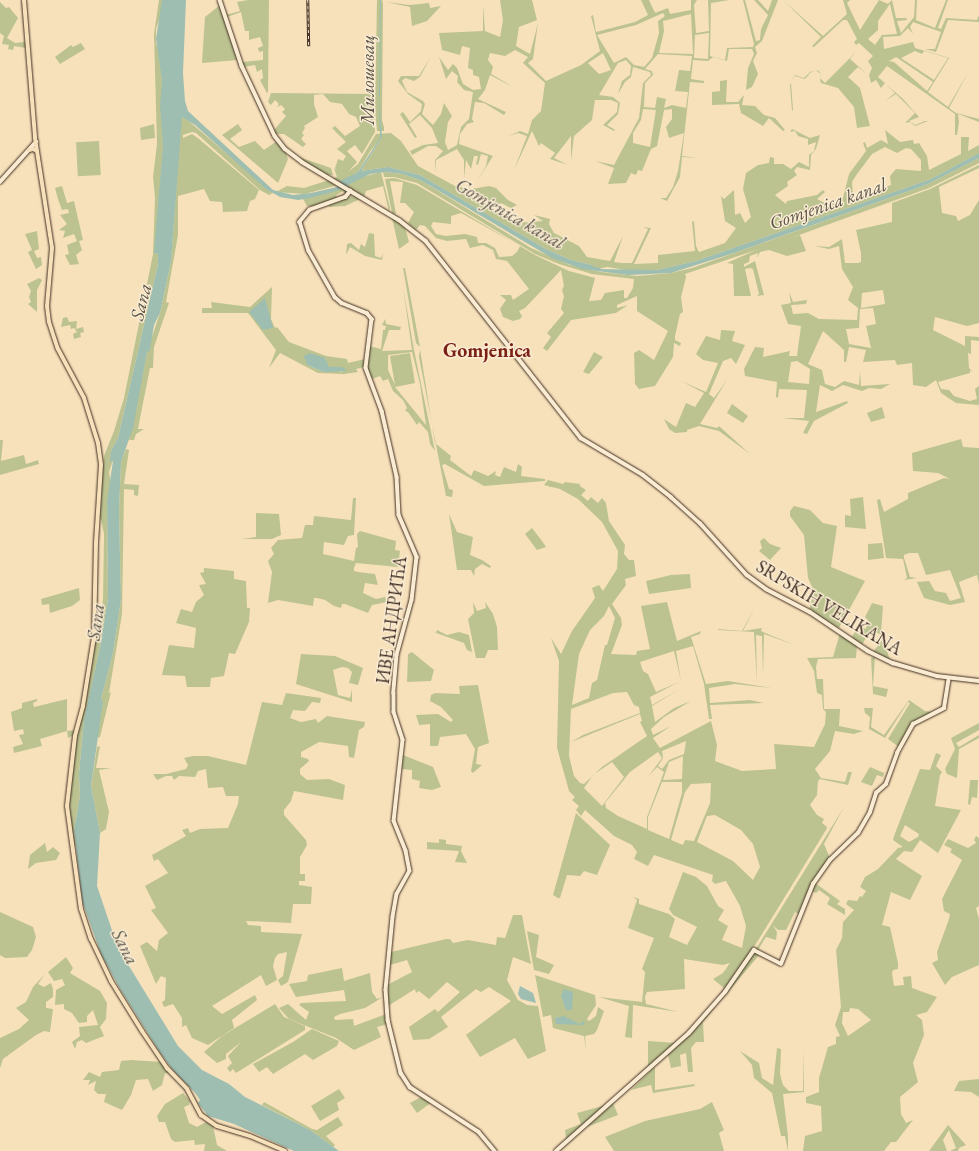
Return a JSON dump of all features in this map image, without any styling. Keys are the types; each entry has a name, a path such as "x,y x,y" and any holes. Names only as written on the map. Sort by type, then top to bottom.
{"main road":[{"path":"24,0 36,140 52,248 48,302 49,322 58,349 84,398 98,443 101,465 93,643 75,736 67,806 74,867 85,922 104,967 121,997 204,1118 217,1126 250,1136 285,1151"},
{"path":"30,149 34,149 38,152"}],"street":[{"name":"SRPSKIH VELIKANA","path":"220,0 242,66 278,140 294,158 411,228 433,248 577,434 593,447 643,475 671,497 700,523 747,575 766,589 820,618 880,657 916,671 949,678 979,681"},
{"path":"0,182 30,149 36,140"},
{"path":"344,198 347,189"},
{"path":"344,198 351,191"},
{"path":"344,198 358,195"},
{"name":"ИВЕ АНДРИЋА","path":"344,198 310,210 302,217 300,225 309,251 335,297 342,304 367,313 372,319 366,368 380,404 396,473 398,510 417,560 412,600 397,655 394,692 394,712 403,740 394,821 406,851 410,871 398,894 393,917 386,990 388,1020 401,1072 410,1088 479,1132 495,1151"},
{"path":"556,1151 689,1033 718,1002 754,950 781,964 813,884 830,860 858,833 870,812 876,793 886,784 897,753 913,724 944,708 949,678"}],"green space":[{"path":"159,0 162,0 162,11 156,29 156,44 158,47 162,80 163,151 155,253 158,254 158,264 118,438 111,451 113,460 109,472 111,483 107,501 108,598 100,649 84,719 79,774 80,796 74,830 76,845 72,847 69,797 75,745 103,600 104,534 101,519 98,519 104,456 114,431 124,398 153,254 155,197 153,177 157,144 154,34"},
{"path":"248,0 269,0 267,93 260,80 263,78 262,69 257,72 255,65 244,67 242,62 263,60 263,51 259,52 258,48 263,46 260,37 249,40 249,31 245,31 241,12 227,17 226,15 240,11 237,2"},
{"path":"377,0 382,0 383,3 382,120 384,131 377,131 375,111"},
{"path":"500,0 532,0 537,20 519,27 516,46 530,54 538,23 533,59 528,63 546,81 581,65 600,51 591,16 593,15 596,32 635,22 648,15 641,0 649,0 655,13 668,8 670,14 691,10 691,0 697,0 694,5 696,33 709,31 708,0 729,0 711,3 710,56 725,60 727,48 753,47 754,44 743,0 745,0 756,41 760,40 761,29 768,15 754,0 758,0 768,11 772,0 778,0 762,41 755,47 757,53 753,61 758,74 752,87 746,90 748,68 754,54 752,49 729,49 727,61 713,57 708,61 693,60 691,79 704,81 704,83 690,82 682,156 697,158 682,157 680,177 667,201 660,198 666,198 673,187 678,171 684,133 669,138 666,127 672,119 672,109 664,110 657,146 651,149 642,171 638,170 636,175 631,173 626,183 608,184 614,168 595,161 614,165 639,118 643,83 651,75 650,72 633,67 631,77 625,82 618,94 622,81 630,75 631,66 626,60 618,63 599,95 613,97 620,103 618,114 607,125 615,130 614,131 603,125 617,112 618,103 611,100 595,100 592,120 574,136 571,161 571,136 554,158 568,165 550,159 555,153 541,143 539,146 532,131 514,170 527,136 518,133 508,136 520,131 528,134 532,120 541,111 545,83 523,63 528,57 515,50 505,56 490,53 488,60 493,67 491,74 515,88 490,75 485,90 478,99 506,112 504,115 484,103 475,102 472,119 474,122 467,124 460,134 459,144 493,156 476,183 486,166 488,156 481,154 478,165 476,164 478,156 474,156 471,169 466,160 464,178 464,160 457,149 436,160 435,173 435,160 443,151 436,146 428,146 412,155 410,151 423,145 438,143 432,128 420,115 409,124 417,137 415,138 400,114 403,112 410,122 421,111 422,104 408,94 398,81 401,76 419,76 431,56 420,77 414,81 405,78 402,81 407,92 423,101 425,104 422,114 433,125 441,114 444,103 452,116 448,122 445,142 448,150 457,145 461,127 469,119 473,92 464,90 457,82 458,76 452,71 446,79 439,57 448,70 453,64 457,68 463,84 473,90 481,89 479,77 473,75 473,70 468,68 470,48 462,46 460,55 442,50 439,33 483,31 483,5 485,31 500,37 503,20","holes":["663,13 665,16 658,21 659,33 652,58 644,67 634,65 626,57 614,63 597,35 636,25","691,14 693,54 659,53 664,31 663,21","709,33 708,59 694,58 695,35","603,53 611,70 599,74 588,63","658,54 692,56 690,71 679,70 675,91 688,92 686,108 672,105 664,108 666,99 657,97 655,108 644,107 645,83 653,75 652,71 645,69","643,109 656,110 650,147 633,143 633,133 641,120"]},
{"path":"783,0 823,36 847,14 843,0 850,0 847,3 860,30 879,0 888,4 892,0 896,18 906,18 907,20 897,21 901,33 914,17 915,0 917,0 916,20 935,28 946,0 948,0 938,28 941,29 946,18 977,20 979,15 979,22 948,20 936,52 925,49 935,49 941,32 913,22 910,27 913,34 908,28 900,36 883,37 884,49 913,42 915,48 960,61 949,58 928,92 948,107 969,71 949,108 956,113 979,119 979,122 958,114 959,122 957,135 955,135 955,114 887,66 878,77 885,83 881,88 876,80 871,83 869,75 872,68 868,61 873,56 859,43 856,45 854,42 857,39 847,20 843,20 814,47 812,46 821,37","holes":["890,4 897,34 882,35 875,45 868,39 878,30 878,21","915,51 922,54 924,51 948,58 934,80 901,58","896,57 933,82 927,91 894,62 889,61"]},
{"path":"0,2 6,8 9,7 18,18 7,38 15,43 25,42 26,48 14,46 13,50 8,49 9,45 2,44 4,36 0,33"},
{"path":"386,2 410,5 429,3 430,8 441,6 427,21 412,26 410,7"},
{"path":"220,5 238,60 202,63 205,17"},
{"path":"81,43 85,49 60,64 55,57 71,45 73,47"},
{"path":"856,52 850,59 867,74 858,67 848,77 860,88 870,126 857,128 854,107 838,88 821,83 820,78 825,83"},
{"path":"815,71 810,73 804,79 795,76 791,83 795,75 804,78 810,72"},
{"path":"727,80 726,102 738,102 744,95 742,105 755,106 764,115 775,118 785,130 783,131 769,118 763,126 741,113 739,104 712,105 712,92 720,91 720,81"},
{"path":"791,83 793,110 792,111 790,85"},
{"path":"886,84 903,99 919,117 909,121 915,125 928,121 915,126 910,122 905,123 915,113 896,94 885,101 895,93"},
{"path":"271,93 374,94 375,132 362,154 355,145 347,151 357,162 348,172 358,164 376,134 391,133 401,141 418,166 455,186 472,189 489,186 496,188 508,200 517,205 511,208 501,203 492,209 516,223 543,221 534,215 550,219 549,224 554,233 579,246 587,257 610,261 623,236 614,262 632,263 648,229 643,227 651,228 634,264 658,263 658,255 695,251 692,222 694,221 696,246 699,252 725,243 736,228 725,221 721,196 724,199 734,190 735,215 740,213 745,223 751,217 743,189 746,173 758,165 769,163 770,157 774,158 774,164 783,164 791,169 799,162 809,167 809,155 814,151 816,142 808,145 808,139 798,136 795,131 790,132 792,129 810,138 820,135 816,149 811,155 810,170 797,167 794,171 797,175 787,182 788,186 775,195 786,204 787,201 817,195 823,190 825,192 817,199 827,204 843,198 849,174 866,151 863,143 865,142 867,148 881,140 888,144 885,130 900,142 913,140 914,144 919,143 927,156 929,170 961,154 961,137 969,137 968,151 979,145 979,153 931,179 696,261 657,270 632,271 607,267 597,269 591,267 592,265 571,260 546,249 420,175 388,167 361,171 381,139 371,150 358,172 339,183 332,179 337,177 334,168 337,170 335,168 338,159 343,161 346,156 337,149 346,142 332,128 335,126 345,136 360,126 356,117 349,114 342,104 330,102 323,94 314,95 314,104 318,117 304,126 305,128 302,133 304,135 301,139 306,144 303,147 284,134 276,134 274,130 286,116 282,112 285,109 281,105 277,107 279,104 275,100 271,105 268,102","holes":["885,147 897,153 906,148 911,149 921,160 921,171 896,169 890,176 891,185 853,197 852,182 872,154"]},
{"path":"184,117 273,193 269,195 260,190 196,133 192,132 183,135 183,138 192,134 199,139 259,190 255,199 250,201 247,211 223,212 222,202 210,201 204,189 178,196 178,235 166,302 169,303 154,347 153,368 150,368 138,429 144,429 136,434 134,440 129,440 147,352 160,313 171,262 181,118"},
{"path":"154,124 155,138 141,140 140,128"},
{"path":"238,124 242,130 230,139 239,147 255,141 264,150 277,141 286,153 288,159 278,183 222,135"},
{"path":"99,141 101,175 78,176 76,142"},
{"path":"293,155 331,168 333,175 326,175"},
{"path":"979,158 979,163 929,188 788,239 800,235 806,251 787,256 769,250 760,252 757,258 758,253 750,256 749,262 744,264 744,267 755,261 764,295 757,296 759,294 753,269 750,268 745,269 751,296 734,296 733,264 727,263 756,250 685,274 686,277 681,297 683,312 680,314 675,336 675,340 681,343 680,346 674,343 673,357 655,386 639,389 635,384 634,353 639,350 654,360 668,331 637,311 637,296 617,305 617,308 628,305 616,313 571,320 547,351 543,348 551,337 547,333 564,313 561,309 564,296 562,290 564,286 561,270 525,308 519,311 522,316 520,319 513,321 503,317 500,309 506,300 500,295 511,295 513,300 529,289 507,261 496,259 493,250 483,245 470,248 466,239 447,241 436,238 425,226 420,225 416,230 408,223 414,212 405,203 400,203 403,182 390,181 396,214 392,213 385,179 394,178 417,185 517,244 461,213 451,216 451,224 433,222 431,226 436,234 446,236 465,234 477,237 478,243 486,243 495,248 499,257 512,256 517,252 520,246 535,255 569,271 595,278 589,301 601,300 605,293 624,290 624,298 627,298 633,288 634,279 592,274 559,264 535,254 417,183 394,177 384,177 383,172 403,174 422,181 531,248 570,265 601,272 637,276 671,273 692,268 926,185"},
{"path":"979,165 979,168 939,187 942,213 956,216 958,221 970,215 979,200 979,323 967,326 935,317 933,330 965,346 965,336 979,337 979,341 971,340 971,354 968,353 969,368 974,373 970,370 970,373 938,382 941,389 949,390 954,396 970,401 977,399 975,389 979,386 979,405 956,403 941,393 936,380 926,387 913,385 912,363 897,365 895,360 863,362 866,350 849,347 846,362 844,362 844,350 823,331 808,364 822,370 825,384 835,387 844,381 859,385 860,371 861,386 890,384 881,389 869,388 862,391 843,385 832,391 820,385 816,412 847,401 848,403 814,421 807,434 803,433 809,421 783,418 804,418 807,390 779,389 778,398 776,397 777,382 745,376 744,369 755,347 764,348 763,357 790,351 789,356 797,356 801,326 788,324 781,305 791,303 789,292 793,302 807,300 806,304 791,305 793,314 808,313 819,319 857,320 858,308 848,300 853,287 842,269 839,246 829,249 814,246 829,247 842,239 845,263 861,262 861,253 856,230 892,222 892,203 930,189","holes":["883,290 885,304 861,308 862,293","873,308 876,324 866,326 871,348 849,344 846,329 859,328 860,309","797,361 810,369 809,384 788,382 791,362"]},
{"path":"381,172 390,208 389,212 383,186 366,191 364,197 344,186 362,177"},
{"path":"329,180 338,185 305,194 276,192 287,186 304,188"},
{"path":"62,186 67,203 74,201 83,240 79,241 82,250 76,255 79,264 70,265 65,255 69,254 67,245 77,241 74,234 63,238 65,231 59,230 67,224 60,215 69,213 68,209 62,210 55,188"},
{"path":"341,187 347,190 347,193 346,195 343,191 336,195 338,199 315,206 307,206 303,199"},
{"path":"352,196 360,199 345,206 329,207 329,204"},
{"path":"392,218 404,224 409,242 399,249"},
{"path":"37,231 39,249 34,251 37,258 41,257 42,265 36,269 28,252 32,250 25,234"},
{"path":"369,233 374,234 375,256 381,258 383,253 382,260 365,256 350,247 346,255 347,244 351,243 359,250 361,244 365,247"},
{"path":"403,268 405,268 420,347 416,343"},
{"path":"39,278 42,280 37,290 37,312 28,304 31,302 29,297 31,291 27,284"},
{"path":"272,287 271,319 275,328 277,327 289,342 326,356 347,359 348,363 365,359 364,367 356,369 358,372 344,374 318,373 280,353 269,368 276,350 248,313 202,313 202,308 212,308 211,302 250,307","holes":["325,358 328,367 337,367 343,372 333,370 324,372 307,365"]},
{"path":"403,287 414,350 435,451 430,444 428,432 419,422 417,425 408,412 405,411 407,408 403,400 393,391 388,379 383,381 380,376 372,379 367,369 369,346 381,349 383,330 385,330 386,326 382,325 385,319 386,324 401,327 400,330 389,330 382,351 412,350","holes":["412,352 420,384 426,425 395,387 415,383 410,353 390,356 395,385 388,370 388,355"]},
{"path":"67,317 69,322 77,321 76,329 83,327 84,332 80,333 81,337 74,339 73,334 77,332 74,328 71,329 70,325 61,327 63,318"},
{"path":"721,330 735,331 732,341 745,345 736,364 731,358 723,361 709,394 714,398 727,380 700,424 717,428 719,426 750,454 719,431 699,426 687,430 687,432 675,433 669,429 664,419 676,427 686,403 695,407 704,393 681,381 706,392 718,363 703,360 696,354 706,336 720,340"},
{"path":"420,349 432,423 419,357"},
{"path":"594,352 603,357 589,374 583,372"},
{"path":"732,404 748,416 743,423 727,413"},
{"path":"882,407 885,418 871,422 867,413"},
{"path":"961,439 963,447 979,448 979,584 977,575 959,582 965,602 950,605 924,598 917,582 929,581 935,591 946,593 950,601 961,598 950,570 926,575 918,553 909,553 904,555 904,558 910,577 917,578 904,580 907,578 903,559 886,558 877,500 880,499 884,512 908,499 908,493 944,478 950,479 938,473 913,471 912,453"},
{"path":"0,440 3,440 1,461 24,455 26,464 38,460 39,464 0,475"},
{"path":"436,444 451,456 450,460 471,476 474,470 488,476 496,471 495,475 500,477 504,467 516,472 518,464 522,467 521,476 545,479 545,481 484,486 445,464 442,465 449,489 453,490 452,497 446,496"},
{"path":"126,449 129,450 124,484 139,485 138,496 134,495 134,490 124,489 122,614 109,693 111,692 100,737 97,738 101,699 113,653 121,599 119,511 121,462"},
{"path":"548,480 563,484 565,482 580,484 580,486 586,490 581,495 588,501 591,497 598,503 602,498 606,503 609,521 625,545 624,554 629,560 634,560 636,576 625,579 626,585 612,604 621,618 622,625 611,654 636,655 637,651 650,649 641,606 667,602 677,641 701,631 700,634 691,637 706,684 728,681 772,688 735,684 709,688 710,703 750,700 764,703 710,705 712,719 709,719 704,684 693,646 676,651 681,681 674,651 640,662 643,671 648,674 656,692 679,682 650,697 652,705 680,689 652,706 655,722 674,708 691,701 664,717 651,729 653,735 671,726 653,738 660,748 711,721 717,745 715,761 742,771 776,769 774,744 814,747 825,724 826,712 823,709 822,695 817,693 814,671 807,658 833,657 840,633 857,645 856,658 818,659 816,667 817,679 823,679 824,709 840,709 839,726 863,731 854,734 835,731 830,751 815,769 821,778 845,782 848,772 852,772 848,785 820,779 818,781 817,795 810,805 817,815 824,819 822,823 827,827 826,830 754,947 715,1002 724,988 713,979 723,973 730,963 723,965 684,959 685,989 647,992 645,997 646,1004 679,1012 633,1005 632,1038 625,1037 629,1006 599,997 642,1002 645,972 642,969 654,938 628,928 637,900 633,897 639,899 639,904 669,914 675,919 669,937 687,945 697,927 673,915 669,909 683,872 696,877 707,886 718,906 724,910 718,920 728,926 722,940 742,948 746,926 740,906 726,881 715,884 712,881 713,875 654,855 648,866 634,859 637,852 632,845 614,836 585,810 581,816 576,810 579,806 572,800 575,797 569,791 557,748 559,661 551,638 561,654 572,631 595,598 592,588 599,585 603,591 617,569 618,551 602,522 578,499 560,489 544,485","holes":["609,606 615,618 607,645 605,645 597,680 592,683 589,698 572,705 579,654 590,630 604,616","627,692 634,705 639,707 640,713 583,735 571,742 640,714 642,721 640,722 647,736 602,767 595,774 612,762 624,777 602,806 584,788 592,776 584,784 580,783 574,776 569,756 571,709 613,693","686,741 684,754 669,760 662,769 658,766 663,758 662,751","658,752 662,758 648,777 657,767 664,772 647,817 647,829 618,816 606,808 605,803 630,772","683,756 682,779 663,780 669,762","662,782 682,782 682,793 669,839 648,830 648,817","711,783 710,803 694,841 685,840 683,845 671,840 685,792 691,784","715,815 741,830 753,844 760,867 753,880 733,861 697,842 707,816"]},
{"path":"863,497 866,529 845,527 845,515 851,516 850,499"},
{"path":"353,498 356,498 354,535 348,536 344,545 324,542 323,554 354,561 356,548 358,547 357,534 360,531 396,541 395,550 400,551 398,567 356,563 354,568 354,571 375,574 378,585 365,583 363,593 376,599 385,597 387,602 372,605 368,613 345,604 342,604 341,608 334,606 325,600 317,598 314,598 313,606 278,600 268,603 272,572 268,561 274,554 271,548 278,540 302,538 305,525 313,525 314,516 351,520"},
{"path":"794,506 810,510 823,523 837,526 831,567 865,581 839,628 809,610 814,591 808,578 804,535 790,516 790,511"},
{"path":"256,513 279,514 281,535 272,539 242,539 256,537"},
{"path":"449,514 457,532 473,537 470,555 482,560 491,566 490,568 482,564 475,569 474,576 471,570 457,570"},
{"path":"532,528 546,547 537,550 525,534"},
{"path":"764,538 770,544 781,548 770,560 759,551 762,548 760,541"},
{"path":"882,543 884,558 868,560 868,544"},
{"path":"204,568 234,571 234,579 246,581 247,608 250,608 249,622 235,654 229,653 224,676 211,678 210,687 187,687 185,676 162,675 169,645 194,648 196,628 176,623 181,609 192,612 196,602 204,595 199,585 206,584 200,573 204,572"},
{"path":"690,574 691,588 649,594 646,581 671,575"},
{"path":"79,588 80,600 72,606 50,613 49,604 42,605 41,599"},
{"path":"473,602 477,611 486,608 485,602 493,614 497,627 498,650 488,650 485,658 476,658 468,619 474,613"},
{"path":"872,603 883,606 881,633 890,660 873,652 882,640 880,634 870,630 862,645 852,637 858,626 866,629 868,620 865,617"},
{"path":"755,607 743,631 762,628 761,631 795,645 764,634 763,677 762,636 756,635 757,684 754,632 718,630 742,631"},
{"path":"437,630 447,635 459,632 469,635 472,652 467,650 464,643 436,633"},
{"path":"412,652 434,670 431,681 407,682 408,654"},
{"path":"301,654 335,656 363,668 358,685 349,683 352,672 348,668 342,667 333,670 338,695 350,698 352,689 352,702 296,684"},
{"path":"875,656 873,686 888,689 886,697 873,694 871,658"},
{"path":"478,685 489,743 478,747 476,764 482,765 473,773 471,771 475,749 466,734 440,737 438,746 430,746 430,724 419,725 416,715 438,714 451,722 453,720 441,707 430,701 431,695 435,693 460,694 459,686"},
{"path":"286,693 321,698 320,703 312,702 305,711 293,710 290,718 301,722 316,719 318,723 327,716 365,722 364,727 359,730 354,758 349,757 348,746 319,742 301,752 301,757 308,759 309,761 300,769 300,774 307,780 329,779 345,785 343,800 294,791 291,801 284,810 284,815 306,840 307,845 300,857 300,874 305,874 305,881 299,881 299,885 312,887 311,904 293,904 291,923 246,921 248,925 261,926 261,932 302,934 288,982 281,986 278,980 283,976 287,952 278,954 275,958 273,966 277,980 266,986 261,975 212,1006 222,1014 255,995 257,1000 232,1020 234,1028 208,1045 192,1038 186,1025 182,1027 182,1018 173,1004 164,1007 162,1002 165,1000 166,978 161,976 156,984 140,946 147,942 157,951 159,940 168,933 151,910 156,908 145,886 168,873 158,859 154,861 152,855 186,836 182,830 188,828 190,833 200,829 228,828 238,804 239,796 226,796 223,787 208,788 206,769 198,771 195,777 179,776 174,780 172,776 166,776 157,780 153,774 166,774 186,769 188,765 184,758 193,756 208,756 246,765 262,702 282,705"},
{"path":"37,699 37,701 33,703 34,707 67,699 67,731 40,739 42,746 14,753 13,747 23,744 19,735 24,734 23,729 14,731 11,712 22,708 22,703"},
{"path":"909,700 925,711 932,712 914,722 899,747 888,739 910,703 908,702 885,738 869,729 870,717 865,713 864,708 873,708 871,727 884,735"},
{"path":"979,723 979,730 956,743 959,747 979,735 979,738 959,749 957,778 947,774 945,769 955,749 951,738"},
{"path":"75,730 74,735 68,738 67,731"},
{"path":"100,746 96,768 111,768 99,770 109,812 106,829 100,833 91,786 97,747"},
{"path":"936,753 941,755 936,766 942,772 940,775 935,806 961,810 938,853 920,840 912,852 904,851 896,859 922,876 910,900 891,892 882,925 890,927 898,963 898,969 893,970 892,973 894,986 904,985 903,977 911,976 912,988 937,997 927,1012 916,1015 922,1020 924,1035 913,1063 918,1082 900,1097 901,1114 906,1123 913,1120 896,1142 891,1142 884,1151 803,1151 805,1136 822,1131 821,1106 806,1103 806,1097 819,1092 819,1078 828,1047 836,1044 836,1037 840,1036 835,1025 841,1007 836,950 842,938 843,922 854,910 846,904 848,900 857,901 860,896 862,897 866,891 860,887 865,877 878,869 898,848 903,847 893,840 894,836 920,769 930,770","holes":["905,825 919,834 918,837 909,842 900,836","850,1008 858,1009 871,1020 848,1036 842,1023 843,1012 849,1012"]},
{"path":"403,755 433,767 441,787 432,790 419,788 420,781 412,779 412,770 402,769"},
{"path":"979,765 977,798 972,797 970,805 968,804 970,780 978,780"},
{"path":"870,767 884,773 883,777 877,775 872,786 861,782"},
{"path":"844,807 824,844 830,858 813,882 801,915 795,912 786,930 778,930 773,925 777,932 776,940 766,937 758,950 756,949"},
{"path":"576,813 610,845 597,875 584,871 580,876 567,875 560,898 558,898 553,895"},
{"path":"976,836 979,838 979,906 976,908 979,919 979,965 952,977 945,985 932,963 938,960 937,952 950,914 944,911 942,899 962,860 950,852 952,849 944,845 948,839 968,848 976,843 974,840"},
{"path":"439,839 446,840 446,844 462,846 461,851 467,863 455,862 459,851 427,849 427,842 439,843"},
{"path":"45,843 47,852 53,847 60,853 56,860 36,863 28,869 30,855"},
{"path":"815,883 840,901 837,904 845,909 845,915 827,904 830,898 819,890 816,893 812,891"},
{"path":"0,912 33,927 36,937 32,950 27,957 5,958 0,955"},
{"path":"513,915 522,915 531,964 513,957 507,980 518,1000 527,1005 538,1006 546,1051 528,1059 515,1038 480,1057 466,1035 511,1001 489,987 481,992 476,989 441,1017 448,1027 429,1039 413,1040 409,1027 435,1009 438,1012 460,992 447,982 429,999 419,991 416,993 415,989 388,1006 387,985 412,972 407,960 390,965 391,952 446,939 450,939 453,943 468,940 496,945 497,937 505,938"},
{"path":"527,931 539,935 536,957 554,965 549,974 534,970"},
{"path":"754,952 760,954 719,1003"},
{"path":"66,957 73,968 70,973 100,991 107,1003 106,1019 100,1027 104,1036 86,1043 82,1040 77,1042 75,1049 72,1042 80,1036 79,1027 98,1025 93,1010 87,1016 87,1022 79,1023 72,1013 64,1009 64,1004 55,1005 56,990 65,985 62,979 54,981 48,972"},
{"path":"342,968 344,981 370,973 372,992 377,999 383,997 365,1008 340,1014 334,1017 335,1020 353,1019 354,1026 386,1014 388,1024 377,1027 381,1037 354,1050 336,1038 289,1019 279,1008 288,1004 306,1020 309,1012 299,1005 301,1003 346,1001 344,990 296,997 289,984 307,981 308,975"},
{"path":"45,974 38,984 44,987 51,983 53,989 53,997 46,1002 46,1008 53,1009 50,1032 44,1031 36,1035 3,1059 0,1068 0,1038 19,1029 29,1020 16,1008 26,1002 33,987"},
{"path":"535,975 595,995 596,1005 587,1019 589,1021 596,1016 598,1007 604,1011 594,1034 585,1036 586,1051 584,1036 553,1028 551,1015 543,1017"},
{"path":"275,1004 284,1017 305,1026 305,1030 236,1073 233,1069 230,1072 227,1068 232,1063 228,1056 241,1042 226,1054 226,1059 217,1063 204,1052 222,1036"},
{"path":"718,1004 703,1022 704,1042 696,1042 691,1048 693,1072 688,1072 686,1053 680,1055 681,1066 671,1068 668,1055"},
{"path":"312,1029 339,1041 337,1046 313,1060 305,1054 273,1074 267,1067 259,1072 253,1064 293,1042"},
{"path":"648,1041 676,1043 639,1075 648,1066"},
{"path":"777,1048 781,1049 780,1074 783,1085 789,1091 803,1091 804,1049 804,1092 783,1094 788,1136 788,1151 785,1136 781,1136 772,1093 754,1078 752,1065 740,1051 759,1063 762,1078 773,1085"},
{"path":"131,1060 161,1062 171,1074 165,1073 162,1085 153,1091 148,1079 136,1080 131,1095 122,1110 104,1102 106,1094 98,1094 94,1090 96,1081 88,1085 90,1080 83,1080 89,1072 100,1077 102,1072 119,1070 121,1061"},
{"path":"655,1067 655,1090 694,1084 695,1086 653,1093 651,1085 631,1090"},
{"path":"979,1079 979,1097 971,1092 954,1091 959,1081"},
{"path":"339,1089 345,1098 337,1103 339,1110 320,1121 311,1106"},
{"path":"183,1093 190,1101 189,1105 184,1107 189,1123 197,1127 206,1122 213,1126 217,1145 227,1151 204,1151 205,1144 195,1145 194,1140 175,1142 171,1139 165,1122 159,1122 157,1116 165,1104"},
{"path":"421,1097 432,1102 417,1113 410,1103"},
{"path":"264,1102 312,1129 317,1130 338,1117 343,1125 326,1136 335,1145 333,1147 310,1130 262,1105"},
{"path":"712,1102 724,1130 719,1133 724,1151 614,1151 605,1137 645,1121 700,1109"},
{"path":"613,1103 618,1115 587,1127"},
{"path":"606,1105 566,1139 565,1130 581,1124 577,1113"},
{"path":"948,1125 966,1145 959,1148 958,1151 950,1151 956,1148 949,1130 943,1140 947,1151 929,1151"}],"shaded area":[{"path":"162,0 186,0 183,73 185,101 188,111 273,190 293,195 311,193 337,187 340,181 358,172 380,138 379,96 382,137 361,171 388,167 420,175 546,249 571,260 592,265 594,269 657,270 696,261 931,179 979,153 979,158 926,185 734,253 671,273 628,275 582,269 552,258 422,181 403,174 385,172 370,174 336,191 310,198 298,200 280,197 266,189 195,125 182,117 171,262 160,313 154,325 150,350 147,352 133,428 121,462 119,511 121,599 113,653 101,699 103,701 91,786 100,833 97,886 118,948 178,1046 202,1070 229,1084 245,1097 310,1130 339,1151 294,1151 234,1124 208,1116 198,1103 200,1100 196,1094 172,1069 159,1051 120,989 101,954 82,901 74,830 80,796 79,774 84,719 100,648 108,598 107,501 113,461 110,462 111,451 118,438 158,264 158,254 154,253 163,146 160,105 162,81 156,39"},
{"path":"265,298 273,328 263,330 249,312"},
{"path":"310,353 325,358 329,367 342,367 347,371 324,372 307,365 304,356"},
{"path":"520,986 533,993 536,1003 521,999 518,994"},
{"path":"564,989 573,992 572,1010 566,1010 561,996"},
{"path":"564,1016 579,1024 584,1021 585,1025 556,1024 555,1018"}],"waterway":[{"name":"Милошевац","path":"379,97 380,0"},
{"name":"Gomjenica kanal","path":"590,267 600,269"}],"railway":[{"path":"308,0 309,46"}],"district":[{"name":"Gomjenica","path":"487,350"}],"water label":[{"name":"Sana","path":"141,302"},
{"name":"Sana","path":"96,622"},
{"name":"Sana","path":"125,947"}]}
